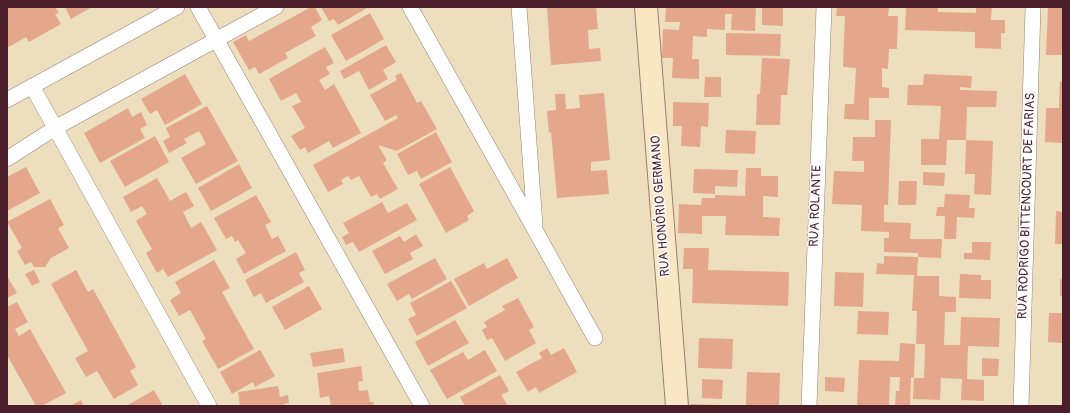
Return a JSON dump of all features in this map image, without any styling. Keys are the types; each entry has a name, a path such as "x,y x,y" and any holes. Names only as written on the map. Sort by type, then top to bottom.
{"street":[{"path":"7,100 177,7"},
{"path":"198,7 422,406"},
{"path":"7,159 56,128 276,7"},
{"path":"410,7 595,338"},
{"path":"520,7 535,230"},
{"name":"RUA HONÓRIO GERMANO","path":"646,7 677,406"},
{"name":"RUA ROLANTE","path":"809,406 824,7"},
{"name":"RUA RODRIGO BITTENCOURT DE FARIAS","path":"1021,406 1033,7"},
{"path":"32,86 209,406"}],"building":[{"path":"7,7 55,7 59,13 55,14 61,24 29,42 26,37 7,48"},
{"path":"65,7 92,7 71,19"},
{"path":"311,7 315,7 322,20 311,27 316,36 285,53 288,58 259,74 255,67 249,70 233,42 246,35 249,41"},
{"path":"321,7 367,8 338,25 334,19 329,21"},
{"path":"547,7 596,7 598,29 588,30 589,49 600,48 601,61 551,65"},
{"path":"666,7 756,7 755,31 731,30 732,14 725,14 725,30 707,29 707,37 693,36 692,59 699,59 699,79 672,78 673,58 662,58 663,29 679,30 680,22 665,22"},
{"path":"762,7 783,7 783,26 762,25"},
{"path":"837,7 889,7 888,16 898,16 897,49 889,49 888,69 882,68 882,87 889,88 889,98 869,98 869,120 844,119 845,104 854,104 856,68 843,67 845,16 836,16"},
{"path":"906,7 938,7 938,12 976,13 976,7 992,7 991,20 1005,20 1005,33 1001,33 1001,49 975,48 975,32 905,30"},
{"path":"1048,7 1063,7 1063,55 1046,55"},
{"path":"370,13 384,39 346,61 331,35"},
{"path":"726,33 781,34 780,56 726,55"},
{"path":"386,45 396,62 383,70 388,79 369,90 359,71 344,79 340,71"},
{"path":"325,47 334,63 326,67 330,74 319,80 325,90 334,84 361,133 333,148 329,141 308,153 305,147 300,150 291,136 305,128 292,106 301,102 296,93 281,101 269,79"},
{"path":"762,58 790,59 787,95 781,95 780,125 756,125 757,94 760,94"},
{"path":"401,73 417,103 421,101 437,129 397,151 378,145 387,160 383,163 398,189 380,199 377,194 371,197 359,176 351,180 348,176 341,180 343,184 328,192 313,165 398,118 396,115 385,121 370,95 397,80 395,76"},
{"path":"185,74 202,104 165,125 157,110 150,114 141,99"},
{"path":"924,74 972,76 971,88 960,87 960,90 997,91 996,107 967,107 966,140 947,140 946,165 921,165 921,139 939,139 941,106 907,105 908,85 923,85"},
{"path":"705,77 721,77 721,97 704,97"},
{"path":"1060,81 1063,82 1063,143 1045,142 1046,108 1059,108"},
{"path":"604,93 610,160 591,162 591,171 607,170 609,194 557,198 551,132 549,133 547,111 556,110 555,94 565,94 566,109 580,108 579,95"},
{"path":"673,102 709,103 708,127 701,126 700,147 681,146 682,126 673,126"},
{"path":"207,106 238,161 196,184 181,158 206,144 199,131 184,139 187,143 169,153 163,141 170,137 166,128"},
{"path":"128,108 132,117 141,112 147,125 140,129 145,138 100,163 84,133"},
{"path":"875,120 891,120 888,205 884,205 884,222 911,223 910,239 942,239 941,258 918,257 918,253 884,252 884,238 889,238 889,232 861,231 862,205 832,204 834,171 864,172 864,161 852,161 853,137 875,137"},
{"path":"726,130 756,131 755,154 725,153"},
{"path":"436,132 452,162 421,179 417,171 408,175 397,154"},
{"path":"155,136 169,162 125,187 110,161"},
{"path":"966,140 993,141 991,195 974,194 975,174 965,174"},
{"path":"239,164 252,188 211,211 198,188"},
{"path":"26,167 40,193 7,211 7,177"},
{"path":"450,167 474,211 467,216 469,220 446,233 419,184"},
{"path":"746,168 761,168 761,176 778,176 778,197 763,196 763,217 780,218 779,236 725,235 726,216 702,216 702,234 678,233 679,204 701,205 702,198 715,198 715,195 745,196"},
{"path":"694,169 738,170 737,187 715,186 715,194 693,193"},
{"path":"923,172 945,173 944,186 923,185"},
{"path":"157,178 170,201 186,192 194,206 183,212 191,228 201,222 217,250 168,277 163,269 157,273 146,253 152,249 136,221 147,214 142,206 131,212 123,197"},
{"path":"899,181 917,181 916,205 898,205"},
{"path":"945,194 970,195 969,208 975,208 974,218 957,217 956,239 944,239 945,216 936,216 937,207 944,207"},
{"path":"256,195 271,222 265,225 272,239 278,236 286,251 244,274 236,259 246,253 238,240 235,242 232,236 226,239 214,218"},
{"path":"50,199 64,225 58,228 69,248 51,258 45,267 34,267 31,262 25,265 17,251 22,248 7,222"},
{"path":"382,202 388,213 407,203 417,220 359,252 353,242 346,245 342,237 349,233 343,223"},
{"path":"1056,211 1063,212 1063,244 1055,244"},
{"path":"416,234 423,246 410,253 413,259 385,274 372,251 400,236 404,242"},
{"path":"972,242 991,242 990,260 964,259 964,253 972,253"},
{"path":"684,248 709,248 708,270 789,272 788,306 692,303 693,269 683,269"},
{"path":"296,252 305,270 299,273 304,282 266,303 261,293 254,297 245,280"},
{"path":"884,256 918,257 917,276 939,276 939,296 956,297 956,312 945,312 944,345 960,345 961,317 1000,318 999,347 968,346 967,379 984,380 984,401 961,400 962,379 941,378 940,400 913,399 914,378 924,378 925,344 916,344 917,311 912,311 914,275 876,274 877,263 884,264"},
{"path":"435,258 447,279 412,299 409,294 397,301 387,284"},
{"path":"507,258 518,278 469,306 454,279 484,263 487,269"},
{"path":"214,260 230,288 222,292 254,349 218,369 202,341 206,339 190,310 179,316 170,300 181,293 175,282"},
{"path":"34,270 40,282 32,286 25,274"},
{"path":"76,270 88,292 93,289 136,367 130,371 138,385 114,399 97,371 86,377 75,358 88,351 51,284"},
{"path":"835,272 864,273 863,307 834,306"},
{"path":"960,274 981,275 981,280 991,280 991,299 959,298"},
{"path":"7,276 17,293 7,298"},
{"path":"1060,279 1063,280 1063,296 1060,296"},
{"path":"451,281 467,308 417,336 408,319 416,315 410,303"},
{"path":"309,286 322,309 285,330 272,307"},
{"path":"518,298 534,327 529,330 536,343 505,361 492,338 487,340 482,330 487,327 484,322 505,310 502,306"},
{"path":"17,302 28,322 15,329 19,336 30,329 66,393 42,406 36,406 7,355 7,307"},
{"path":"858,311 889,312 888,335 857,334"},
{"path":"1049,313 1063,313 1063,343 1048,342"},
{"path":"455,320 469,343 428,366 415,342"},
{"path":"699,338 733,339 732,369 698,368"},
{"path":"900,343 915,344 914,378 911,377 910,406 895,406 896,391 899,391 900,377 890,377 889,406 857,406 859,360 899,361"},
{"path":"343,348 345,362 313,367 310,353"},
{"path":"547,348 551,355 564,348 577,372 539,393 536,387 528,392 516,372 542,358 539,353"},
{"path":"260,350 275,376 255,387 253,382 232,394 220,372"},
{"path":"485,350 497,371 447,399 430,370 463,352 468,360"},
{"path":"982,358 999,359 998,376 982,376"},
{"path":"361,366 363,381 358,382 359,391 368,390 370,402 373,402 374,406 331,406 329,396 320,398 317,373"},
{"path":"747,372 780,373 779,406 746,405"},
{"path":"500,375 509,391 501,395 508,406 465,406 460,397"},
{"path":"825,377 845,378 844,392 825,391"},
{"path":"702,379 723,380 722,399 702,398"},
{"path":"278,386 280,397 288,395 289,403 284,404 284,406 240,406 238,392"},
{"path":"154,390 163,406 126,406"},
{"path":"81,400 84,406 70,406"},
{"path":"691,404 722,405 722,406 691,406"}]}
